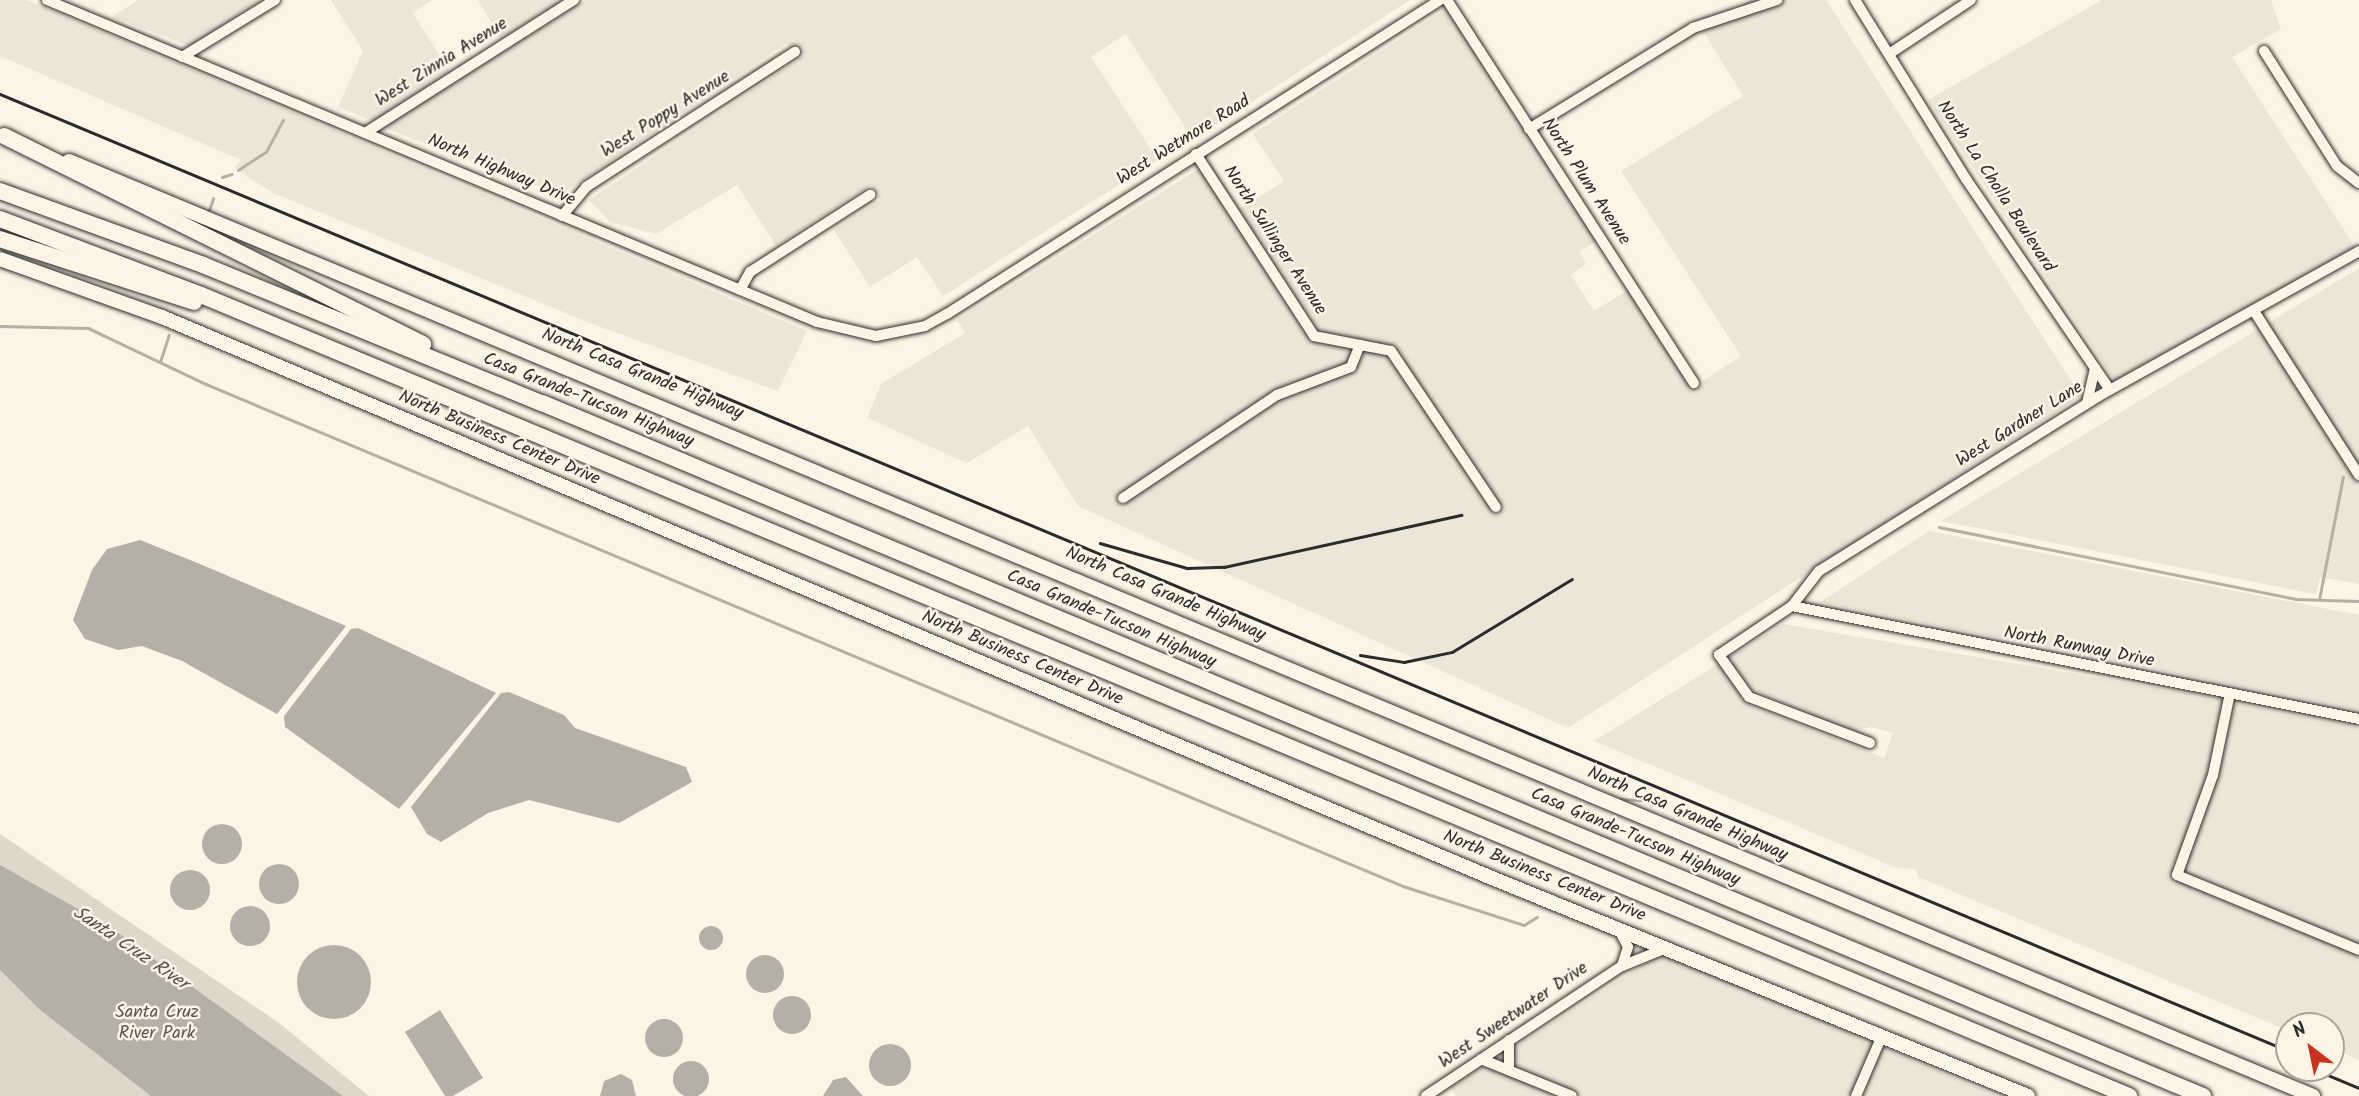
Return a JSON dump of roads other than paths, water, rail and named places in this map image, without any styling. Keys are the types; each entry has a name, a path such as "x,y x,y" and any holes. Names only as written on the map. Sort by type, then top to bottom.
{"highway":[{"path":"2,135 515,392"},
{"name":"Casa Grande-Tucson Highway","path":"0,191 515,392 2203,1096"},
{"path":"0,219 309,340 2129,1096"},
{"path":"0,239 309,340"}],"main road":[{"name":"North Casa Grande Highway","path":"2,135 766,447 2313,1096"},
{"name":"North Business Center Drive","path":"0,259 162,317 1881,1038 2028,1096"}],"street":[{"name":"North Highway Drive","path":"47,0 740,290 864,335 901,332 947,314"},
{"path":"182,57 275,0"},
{"name":"West Zinnia Avenue","path":"365,133 574,0"},
{"name":"West Wetmore Road","path":"947,314 1440,0"},
{"name":"North Plum Avenue","path":"1447,0 1694,383"},
{"path":"1529,128 1693,28 1777,0"},
{"name":"North La Cholla Boulevard","path":"1855,0 2110,390"},
{"path":"1889,54 1971,0"},
{"path":"2264,51 2337,166 2359,183"},
{"name":"West Poppy Avenue","path":"562,216 586,187 795,52"},
{"name":"North Sullinger Avenue","path":"1196,154 1314,336 1391,351 1496,507"},
{"path":"740,290 750,272 870,195"},
{"name":"West Gardner Lane","path":"1870,743 1749,697 1719,655 1792,606 1819,571 2087,403 2359,251"},
{"path":"2254,312 2354,457 2359,475"},
{"path":"1123,498 1277,396 1351,367 1360,345"},
{"path":"2087,403 2095,368"},
{"name":"North Runway Drive","path":"1792,606 2359,719"},
{"path":"2230,693 2213,775 2177,875 2359,950"},
{"path":"1618,928 1628,947 1622,966"},
{"name":"West Sweetwater Drive","path":"1426,1096 1622,966 1668,948"},
{"path":"1856,1096 1881,1038"},
{"path":"1509,1040 1510,1068"},
{"path":"1481,1059 1510,1068 1572,1096"}],"water":[{"path":"140,540 346,626 277,714 182,661 142,646 118,650 85,639 73,620 92,570 107,549"},
{"path":"358,628 496,693 399,809 285,727 284,716 351,629"},
{"path":"509,692 564,715 575,728 686,767 692,782 619,823 529,800 488,813 441,842 427,834 411,807 501,693"},
{"path":"222,824 230,825 236,830 241,836 241,852 236,858 230,863 222,864 214,863 208,858 203,852 202,844 203,836 208,830 214,825"},
{"path":"279,864 287,865 293,870 298,876 298,892 293,898 287,903 279,904 271,903 265,898 260,892 259,884 260,876 265,870 271,865"},
{"name":"Santa Cruz River Park","path":"0,865 110,927 343,1096 151,1096 39,1009 0,970"},
{"path":"190,870 198,871 204,876 209,882 209,898 204,904 198,909 190,910 182,909 176,904 171,898 170,890 171,882 176,876 182,871"},
{"path":"250,906 258,907 264,912 269,918 269,934 264,940 258,945 250,946 242,945 236,940 231,934 230,926 231,918 236,912 242,907"},
{"path":"711,926 720,929 723,938 720,947 711,950 702,947 699,938 702,929"},
{"path":"327,945 341,945 355,951 365,961 371,982 365,1003 355,1013 341,1019 327,1019 313,1013 303,1003 297,989 297,975 303,961 313,951"},
{"path":"765,955 778,961 784,974 778,987 765,993 752,987 746,974 752,961"},
{"path":"792,996 805,1002 811,1015 805,1028 792,1034 779,1028 773,1015 779,1002"},
{"path":"440,1010 483,1078 453,1096 445,1096 405,1032"},
{"path":"664,1019 677,1025 683,1038 677,1051 664,1057 651,1051 645,1038 651,1025"},
{"path":"890,1044 905,1050 911,1065 905,1080 890,1086 875,1080 869,1065 875,1050"},
{"path":"691,1061 704,1066 709,1079 704,1092 691,1097 678,1092 673,1079 678,1066"},
{"path":"621,1074 632,1080 636,1096 600,1096 604,1081"},
{"path":"846,1077 863,1096 823,1096 833,1080"}],"waterway":[{"path":"238,170 266,152 283,120"},
{"path":"222,177 232,174"},
{"path":"209,211 213,199"},
{"path":"0,326 88,328 206,384 1403,886 1524,925 1537,917"},
{"path":"160,362 169,335"},
{"path":"2319,600 2343,477"},
{"path":"1939,527 2295,599 2359,601"},
{"path":"1620,799 1642,800"}],"railway":[{"path":"0,94 2275,1045"},
{"path":"1100,543 1187,568 1224,567 1461,515"},
{"path":"1360,655 1404,662 1452,652 1572,579"},
{"path":"2345,1082 2359,1088"}],"water label":[{"name":"Santa Cruz River","path":"130,949"}]}
